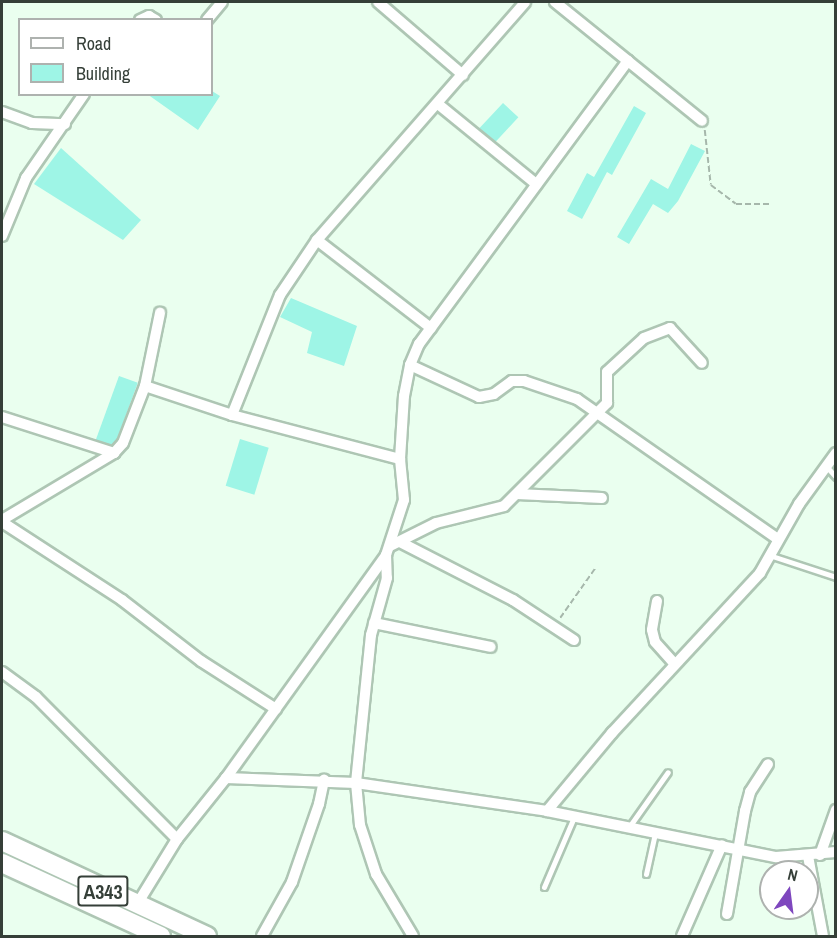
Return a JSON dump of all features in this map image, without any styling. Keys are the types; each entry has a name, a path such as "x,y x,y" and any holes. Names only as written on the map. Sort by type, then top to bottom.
{"highway":[{"name":"A343","path":"2,841 136,907 207,936"},
{"name":"A343","path":"2,863 162,936"}],"street":[{"path":"209,18 222,2"},
{"path":"378,2 463,75"},
{"path":"232,415 280,295 317,240 525,2"},
{"path":"555,2 702,121"},
{"path":"413,936 375,874 360,825 356,783 374,623 387,578 404,500 400,459 410,365 431,328 628,61"},
{"path":"2,236 26,178 83,96"},
{"path":"438,104 536,184"},
{"path":"2,112 32,123 65,124"},
{"path":"317,240 431,328"},
{"path":"160,313 145,386 130,430 114,453 2,521 122,600 201,661 276,708"},
{"path":"136,907 177,839 226,778 392,547 436,523 490,512 517,494 593,412 607,403 607,372 614,363 664,327 670,328 702,363"},
{"path":"410,365 479,398 494,394 512,381 524,381 576,399 778,539"},
{"path":"145,386 232,415 400,459"},
{"path":"2,417 114,453"},
{"path":"547,811 675,664 737,602 772,556 778,539 825,465 836,453"},
{"path":"517,494 602,498"},
{"path":"392,547 554,625 574,640"},
{"path":"657,601 652,630 655,642 675,664"},
{"path":"374,623 491,647"},
{"path":"2,672 77,737 177,839"},
{"path":"727,914 736,849 750,792 768,764"},
{"path":"226,778 356,783 547,811 776,857 836,852"},
{"path":"262,936 292,882 320,804 324,780"},
{"path":"820,855 836,810"},
{"path":"682,936 722,846"},
{"path":"808,856 823,936"}],"lane":[{"path":"825,465 836,477"},
{"path":"772,556 836,577"},
{"path":"629,827 668,772"},
{"path":"544,887 574,817"},
{"path":"646,874 656,832"}],"path":[{"path":"702,121 711,184 736,204 771,204"},
{"path":"554,625 596,567"}],"building":[{"path":"213,92 220,96 198,130 150,96 213,96"},
{"path":"503,103 518,117 494,143 479,129"},
{"path":"634,106 646,113 612,175 607,172 582,219 567,211 587,173 594,177"},
{"path":"691,144 705,151 678,201 668,213 653,204 629,244 617,237 651,179 668,189"},
{"path":"61,148 141,220 123,240 34,184"},
{"path":"291,298 357,326 344,366 307,353 312,332 280,317"},
{"path":"119,376 138,383 115,447 96,440"},
{"path":"240,439 269,448 254,495 226,486"}]}
